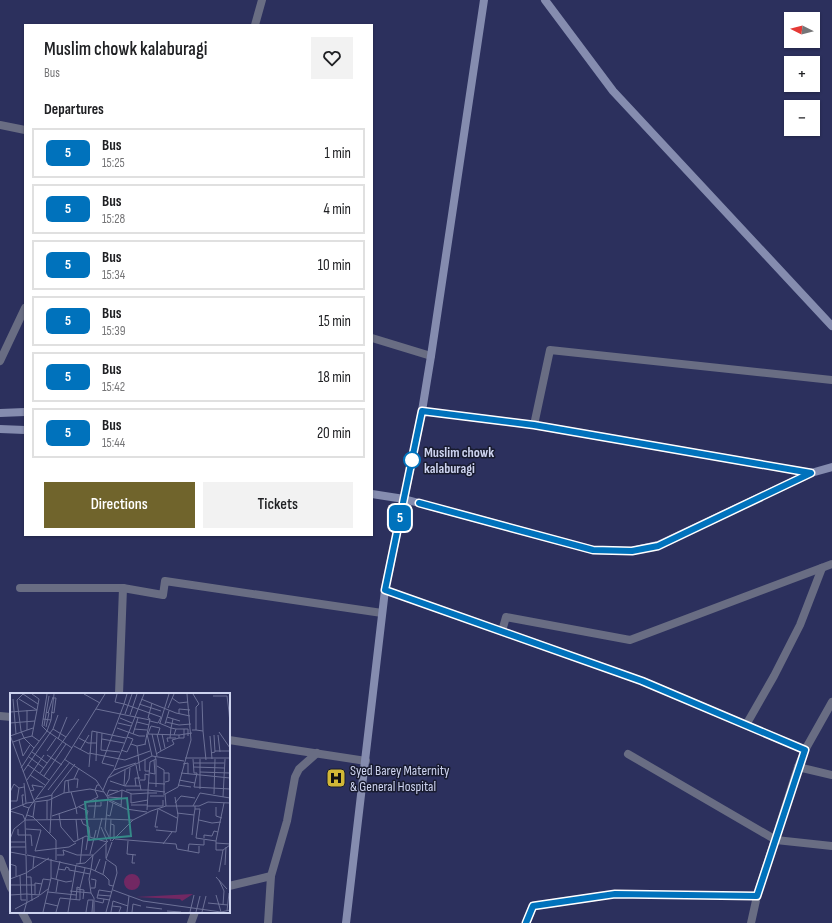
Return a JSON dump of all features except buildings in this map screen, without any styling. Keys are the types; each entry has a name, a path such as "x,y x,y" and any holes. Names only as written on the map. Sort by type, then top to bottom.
{"main road":[{"path":"346,923 385,590 422,411 484,0"},
{"path":"545,0 613,91 832,326"},
{"path":"0,413 24,412"},
{"path":"0,428 24,430"},
{"path":"373,494 404,499 593,550 632,551 658,546 811,473 832,467"}],"street":[{"path":"255,24 262,0"},
{"path":"0,124 24,130"},
{"path":"0,361 24,310"},
{"path":"373,338 431,356"},
{"path":"534,425 550,350 832,380"},
{"path":"422,411 534,425 811,473"},
{"path":"502,631 506,617 630,640 832,564"},
{"path":"746,725 774,676 800,625 822,568"},
{"path":"20,588 123,588 163,595 165,581 382,613"},
{"path":"119,693 123,588"},
{"path":"385,590 642,681 805,750"},
{"path":"751,923 757,896 798,767 805,750 832,702"},
{"path":"0,716 10,717"},
{"path":"230,740 366,761"},
{"path":"268,923 271,876 287,821 295,777 299,769 317,753"},
{"path":"628,754 776,840 832,846"},
{"path":"798,767 832,775"},
{"path":"0,859 10,885"},
{"path":"230,886 271,876"},
{"path":"526,923 533,906 615,894 757,896"},
{"path":"23,913 28,923"},
{"path":"191,923 195,913"}],"bus line":[{"name":"5","path":"419,503 593,550 632,551 658,546 811,473 534,425 422,411 385,590 642,681 805,750 798,767 757,896 615,894 533,906 526,923"}],"place":[{"name":"Muslim chowk kalaburagi","path":"412,460"},
{"name":"Syed Barey Maternity & General Hospital","path":"336,778"}]}
